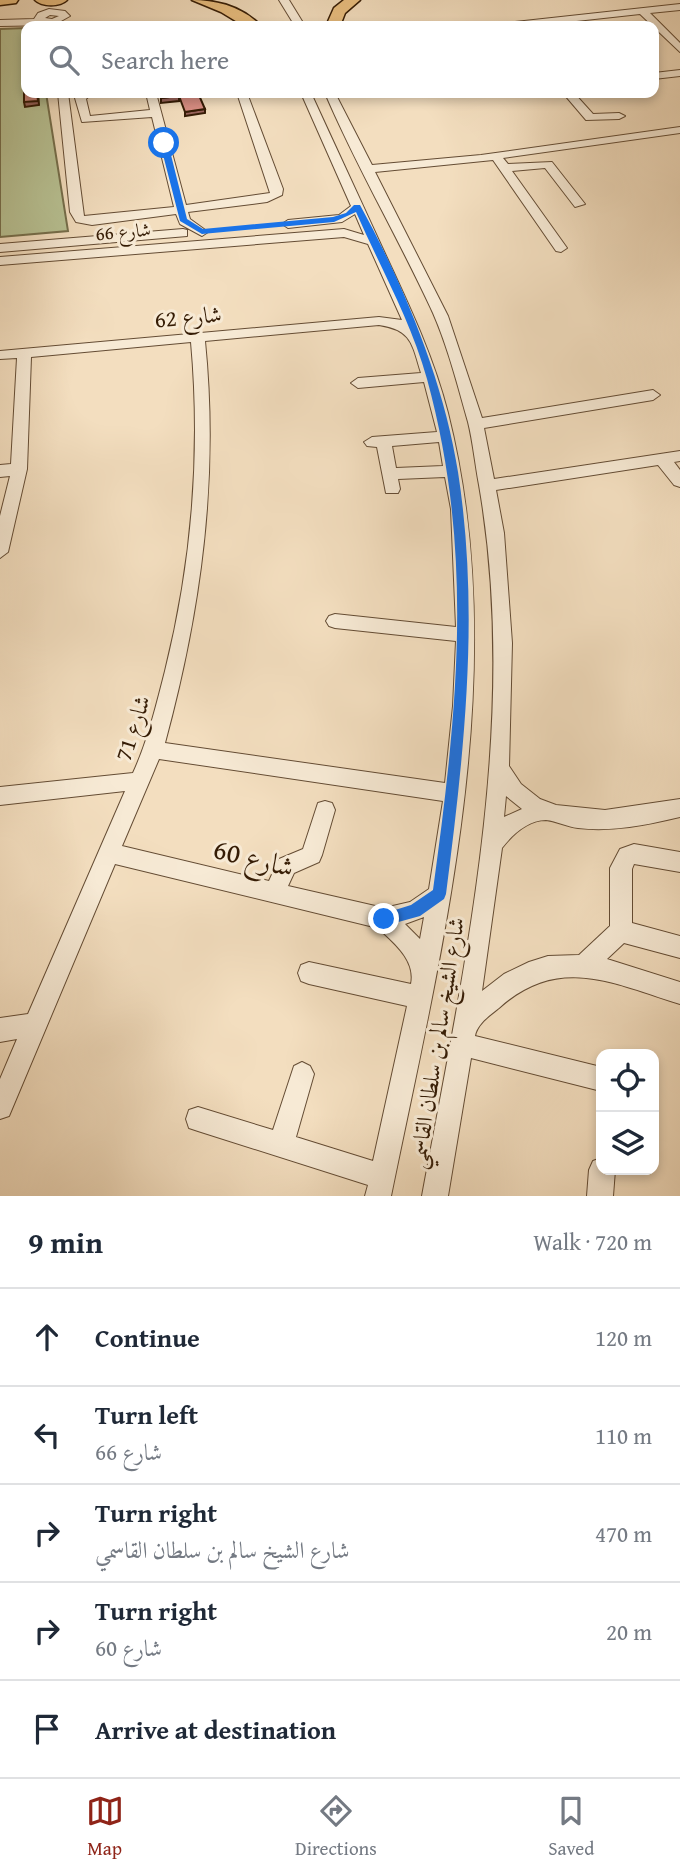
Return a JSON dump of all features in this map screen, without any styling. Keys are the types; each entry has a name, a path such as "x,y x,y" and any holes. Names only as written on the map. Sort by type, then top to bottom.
{"highway":[{"path":"0,1 11,0"},
{"path":"48,19 60,0"},
{"path":"199,0 226,9 246,21"},
{"path":"335,21 339,11 353,0"}],"street":[{"path":"282,0 291,21"},
{"path":"282,0 297,21"},
{"path":"555,21 680,7"},
{"path":"642,11 652,21"},
{"path":"26,21 48,19"},
{"path":"659,28 680,49"},
{"path":"659,75 680,73"},
{"path":"64,98 77,216 92,221 182,215 267,198 278,192 244,98"},
{"path":"80,98 86,120 156,113"},
{"path":"152,98 182,215 202,232"},
{"name":"شارع الشيخ سالم بن سلطان القاسمي","path":"308,98 416,334 431,377 453,471 462,551 464,635 453,793 423,986 380,1186"},
{"name":"شارع الشيخ سالم بن سلطان القاسمي","path":"332,98 441,316 459,363 477,424 490,485 502,585 503,703 494,843 435,1196"},
{"path":"572,98 590,118 619,116"},
{"path":"366,169 496,156 680,130"},
{"path":"667,131 680,145"},
{"path":"588,141 601,157"},
{"path":"496,156 561,248"},
{"path":"505,168 548,164 579,204"},
{"name":"شارع 66","path":"0,248 317,222 342,218 357,207"},
{"path":"169,234 182,215"},
{"path":"298,236 325,229 324,225 317,222"},
{"name":"شارع 66","path":"0,261 344,233 373,241"},
{"path":"379,321 396,312 401,300"},
{"name":"شارع 62","path":"0,355 379,321 400,324 416,334"},
{"name":"شارع 71","path":"0,1107 153,750 176,665 197,546 203,447 202,374 198,338"},
{"path":"0,552 19,469 24,353"},
{"path":"358,383 431,377"},
{"path":"477,424 653,395"},
{"path":"446,436 378,442 391,482 453,471"},
{"path":"490,485 680,456"},
{"path":"662,459 680,481"},
{"path":"0,471 19,469"},
{"path":"335,621 464,635"},
{"path":"153,750 453,793"},
{"path":"500,769 516,795 544,812 621,820 680,808"},
{"path":"0,796 140,781"},
{"path":"274,893 285,866 308,858 314,852 325,810"},
{"path":"494,843 502,830 514,821 544,812"},
{"name":"شارع 60","path":"109,853 384,919 415,911 439,894"},
{"path":"584,964 621,931 621,869 626,856 634,854 680,862"},
{"name":"شارع 60","path":"384,919 410,943 423,986"},
{"path":"621,931 680,947"},
{"path":"596,1077 464,1033 500,991 529,973 552,966 584,964 680,993"},
{"path":"309,973 423,986"},
{"path":"0,1030 35,1025"},
{"path":"281,1146 302,1074"},
{"path":"198,1119 281,1146 380,1186"},
{"path":"600,1196 602,1175"}],"green space":[{"path":"21,28 21,98 47,98 68,231 0,237 0,29"}],"building":[{"path":"24,98 38,98 38,101 24,102"},
{"path":"180,98 200,98 205,109 185,112"}],"route":[{"path":"164,143 184,221 202,232 342,218 357,207 416,334 431,377 453,471 464,573 463,690 458,749 439,894 415,911 384,919"}]}
